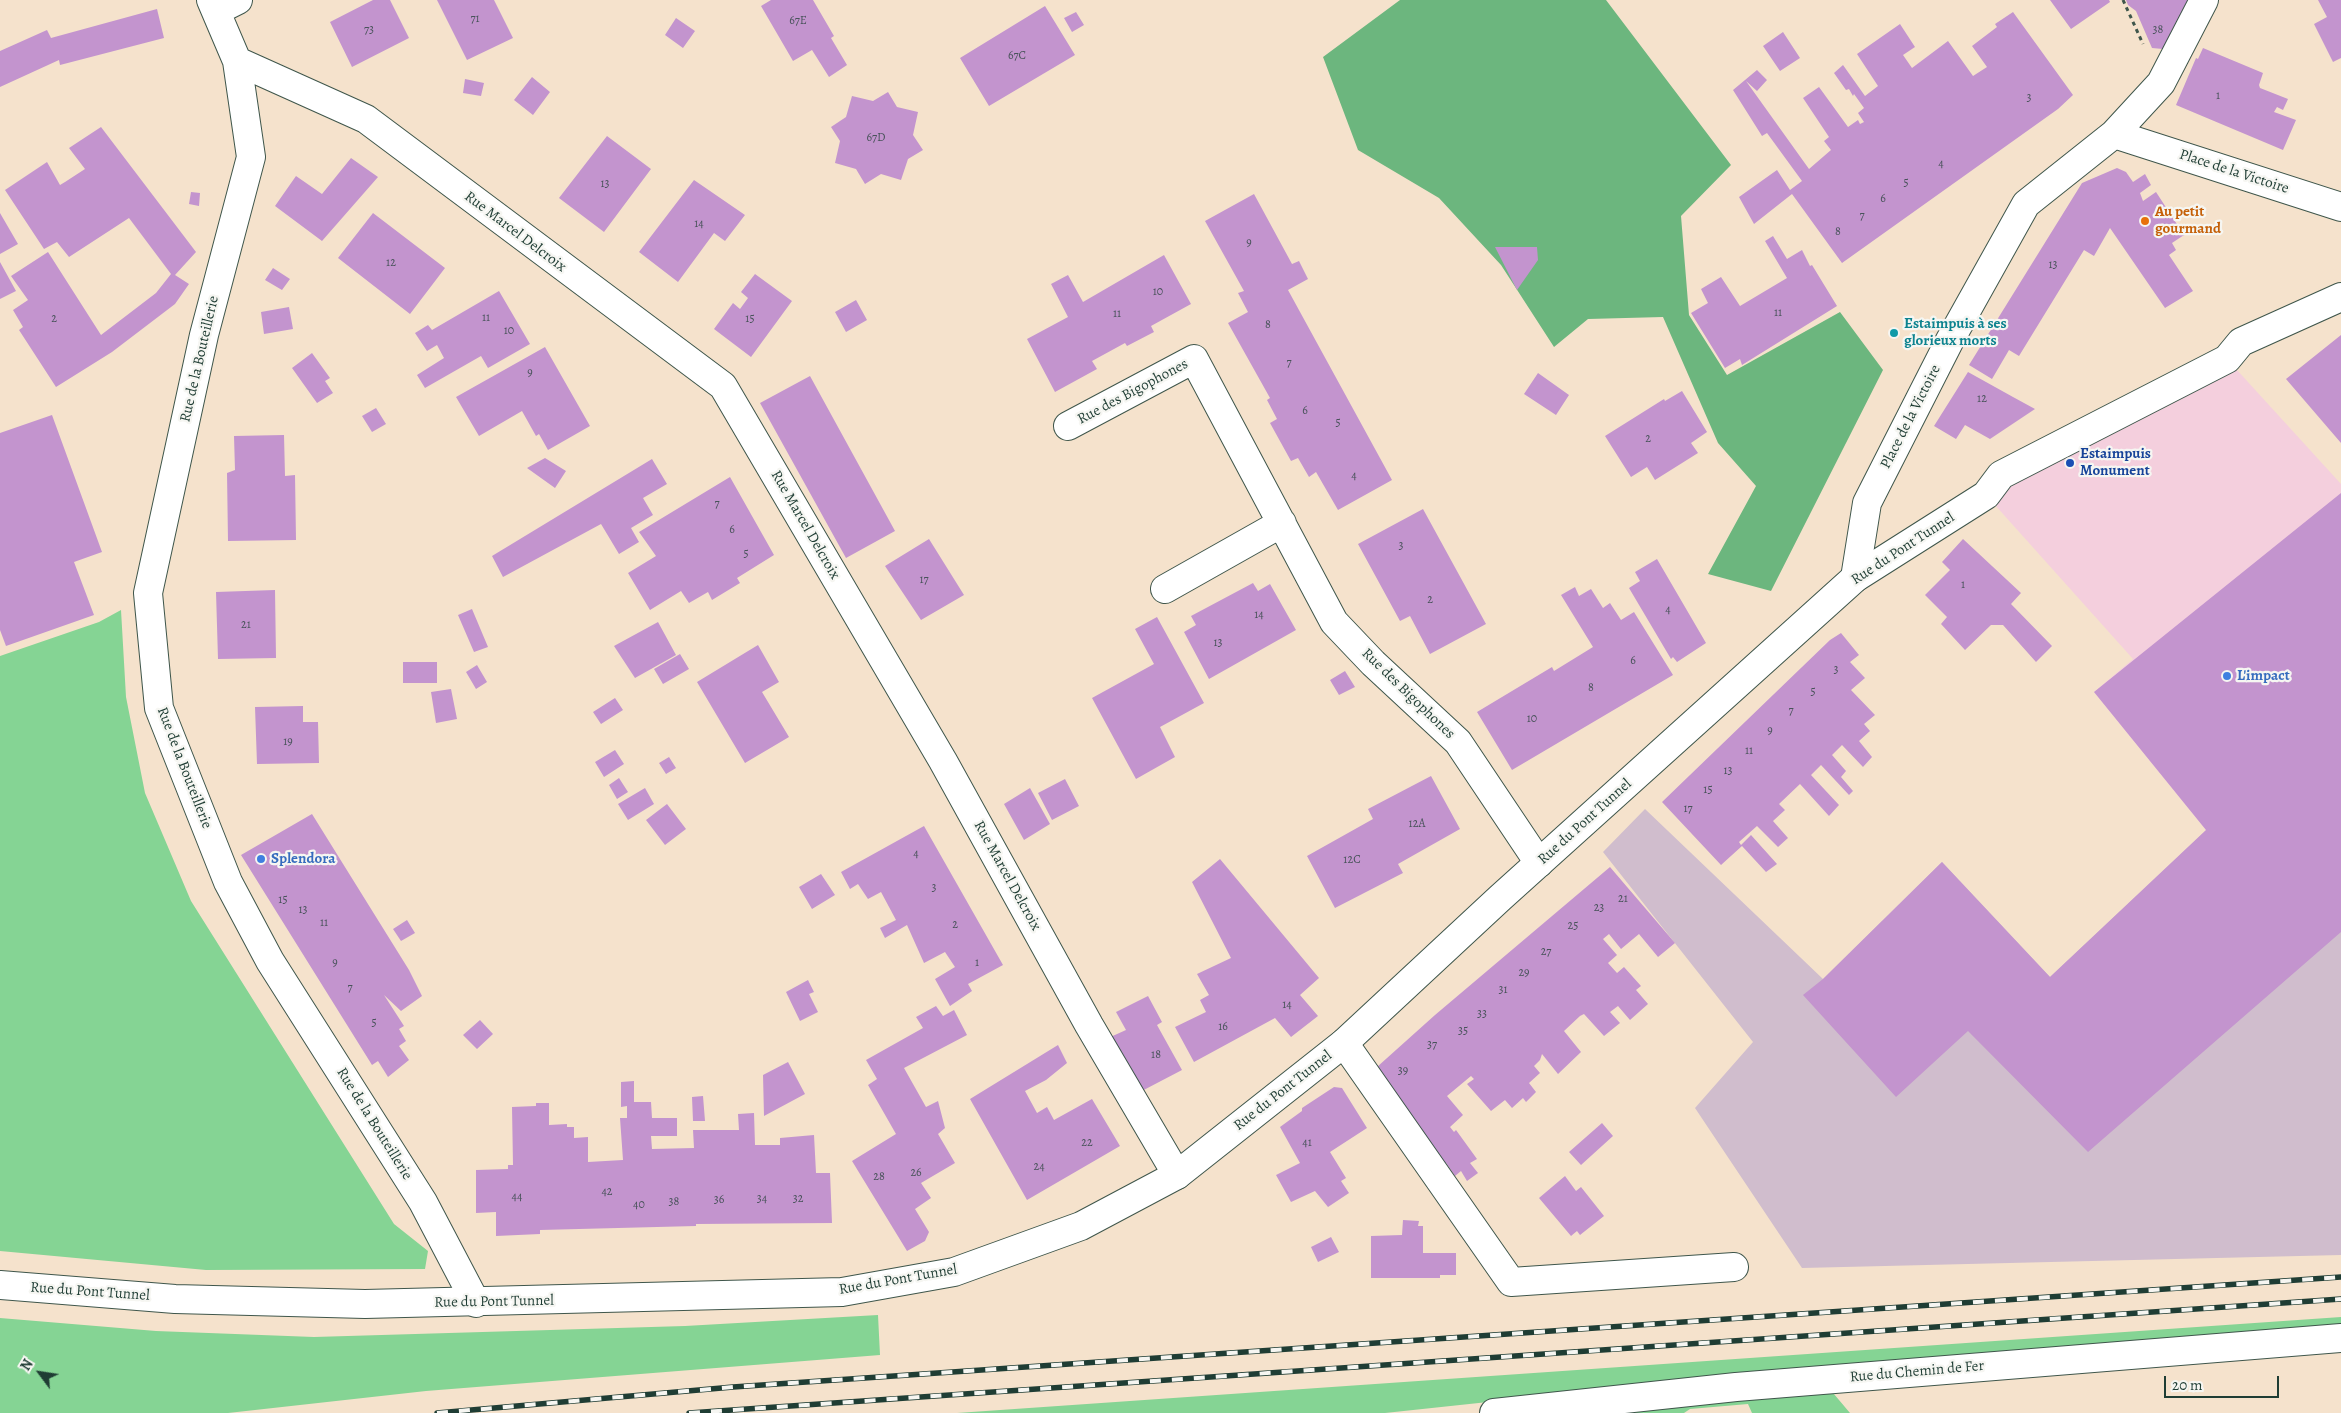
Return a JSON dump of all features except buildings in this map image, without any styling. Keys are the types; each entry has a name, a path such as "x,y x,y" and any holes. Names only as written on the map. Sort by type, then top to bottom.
{"street":[{"path":"2114,134 2161,83 2204,0"},
{"name":"Rue de la Bouteillerie","path":"222,4 237,61 250,157 204,335 148,593 159,708 228,882 270,961 424,1202 476,1303"},
{"name":"Rue Marcel Delcroix","path":"237,61 366,119 723,386 943,761 1089,1025 1177,1175"},
{"name":"Place de la Victoire","path":"1855,578 1867,502 1950,340 2026,204 2114,134 2341,207"},
{"name":"Rue du Pont Tunnel","path":"0,1285 175,1299 365,1304 476,1303 842,1292 954,1272 1081,1226 1177,1175 1344,1043 1539,863 1855,578 1986,495 2001,475 2227,359 2241,342 2341,297"},
{"name":"Rue des Bigophones","path":"1068,426 1194,359 1334,622 1373,663 1458,742 1539,863"},
{"path":"1165,589 1282,523"},
{"path":"1344,1043 1512,1282 1734,1267"},
{"name":"Rue du Chemin de Fer","path":"1494,1413 1736,1387 2341,1338"}],"shaded area":[{"path":"2227,359 2341,484 2341,704 2206,830 2094,692 2133,659 1986,495"},
{"path":"2341,704 2341,1255 1802,1268 1695,1108 1753,1042 1603,852 1645,809 1823,979 1942,862 2050,977"}],"green space":[{"path":"1400,0 1606,0 1731,165 1681,216 1689,315 1727,375 1840,312 1883,370 1771,591 1708,574 1756,486 1718,443 1663,317 1588,319 1554,347 1501,265 1439,198 1358,150 1323,57"},
{"path":"121,610 126,697 145,793 191,901 394,1224 428,1251 425,1269 206,1270 0,1251 0,656 99,622"},
{"path":"878,1315 880,1355 426,1391 228,1413 0,1413 0,1318 156,1331 314,1337 685,1326"},
{"path":"2341,1317 2341,1333 1563,1394 1385,1413 957,1413"},
{"path":"1828,1387 1850,1413 1752,1413 1748,1404 1690,1409 1684,1413 1588,1413"}],"railway":[{"path":"437,1413 733,1387 2341,1277"},
{"path":"689,1413 2341,1299"}],"place":[{"name":"Au petit gourmand","path":"2145,221"},
{"name":"Estaimpuis à ses glorieux morts","path":"1894,333"},
{"name":"Estaimpuis Monument","path":"2070,463"},
{"name":"L'impact","path":"2227,676"},
{"name":"Splendora","path":"261,859"}]}
